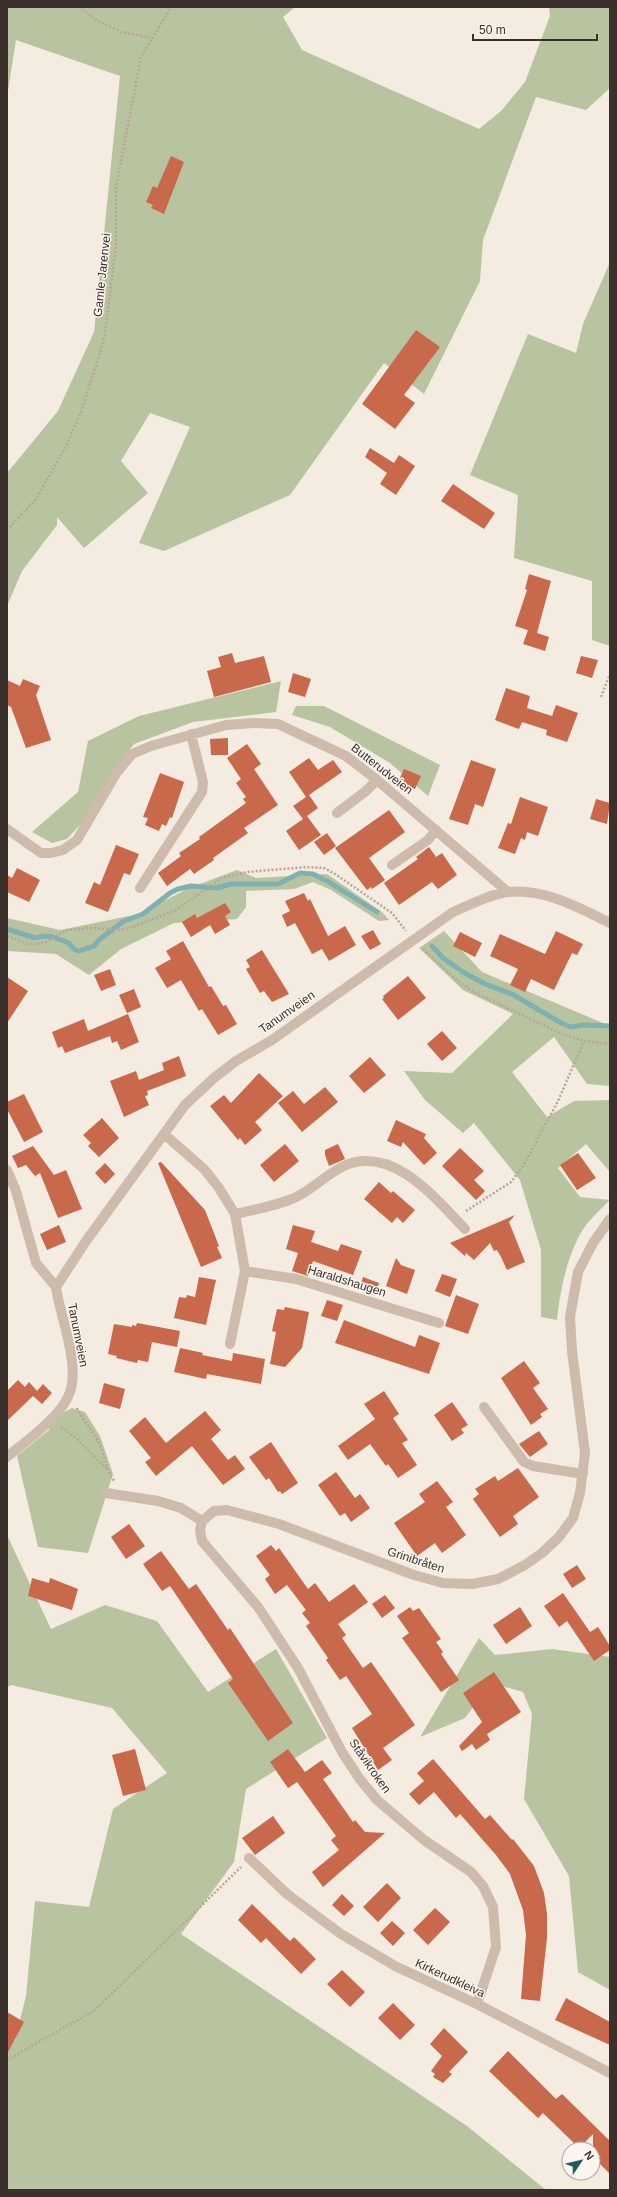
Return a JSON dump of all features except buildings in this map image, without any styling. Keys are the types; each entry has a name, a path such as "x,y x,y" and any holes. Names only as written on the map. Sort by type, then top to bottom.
{"street":[{"name":"Butterudveien","path":"7,829 41,852 51,853 63,850 77,840 117,772 132,754 151,746 226,725 253,723 278,724 346,756 377,780 508,892"},
{"path":"140,888 202,792 203,782 191,734"},
{"path":"337,813 366,791 377,780"},
{"path":"392,865 428,840 436,830"},
{"name":"Tanumveien","path":"56,1287 86,1241 185,1106 214,1078 236,1061 272,1040 453,912 508,892 562,900 610,923"},
{"path":"164,1134 204,1169 220,1188 235,1214 245,1270 230,1344"},
{"path":"235,1214 293,1199 324,1177 347,1165 365,1161 380,1162 411,1177 465,1229"},
{"name":"Tanumveien","path":"7,1170 16,1191 36,1263 56,1287 71,1358 72,1379 70,1392 64,1404 50,1420 7,1457"},
{"name":"Grinibråten","path":"201,1525 214,1511 227,1510 279,1524 414,1576 443,1584 472,1584 498,1579 518,1569 542,1553 554,1542 573,1518 580,1493 586,1452 572,1350 570,1317 578,1272 592,1242 610,1219"},
{"name":"Haraldshaugen","path":"245,1270 296,1279 439,1323"},
{"path":"484,1407 524,1462 533,1466 583,1474"},
{"path":"106,1493 158,1501 181,1508 201,1525"},
{"name":"Ståvikroken","path":"201,1525 202,1541 262,1613 298,1668 342,1752 377,1800 424,1840 471,1872 483,1886 493,1907 496,1947 477,2004"},
{"name":"Kirkerudkleiva","path":"249,1858 287,1894 340,1934 395,1966 438,1988 477,2004 610,2073"}],"path":[{"path":"79,7 95,19 121,32 152,38"},
{"name":"Gamle Jarenvei","path":"7,530 36,499 66,446 81,412 104,340 116,246 116,187 141,57 171,7"},
{"path":"601,697 610,674"},
{"path":"7,936 28,944 46,942 67,930 109,928 121,930 159,918 176,910 204,892 213,883"},
{"path":"455,1218 512,1182 525,1163 558,1101 584,1041"},
{"path":"70,1392 81,1419 98,1441 107,1469"},
{"path":"50,1420 78,1439 107,1469 123,1495"},
{"path":"7,2060 95,2010 249,1858"}],"green space":[{"path":"7,7 295,7 283,17 302,50 479,129 501,111 525,82 550,16 549,7 610,7 610,88 586,110 536,97 483,240 480,281 424,394 384,363 290,495 164,551 139,543 190,427 150,413 121,461 148,493 84,548 57,517 57,525 22,571 7,606 7,473 58,411 94,332 120,76 16,40 7,97"},
{"path":"610,262 610,646 592,640 592,581 514,558 518,495 470,475 528,334 576,353 583,324"},
{"path":"281,681 276,712 193,722 134,744 110,776 88,816 67,839 52,843 32,832 78,792 88,741 139,716"},
{"path":"296,706 324,706 440,765 428,796 390,763 330,727 292,715"},
{"path":"237,870 256,878 327,874 382,912 389,920 379,921 331,890 313,882 294,889 246,891 246,907 237,919 174,923 121,949 89,975 56,954 7,951 7,918 60,930 139,914 187,889"},
{"path":"444,931 482,972 610,1026 610,1086 587,1084 554,1037 512,1072 547,1117 574,1101 610,1100 610,1172 586,1144 558,1168 580,1197 610,1200 586,1225 574,1246 560,1296 557,1320 541,1317 541,1250 520,1180 474,1123 463,1133 425,1100 404,1071 452,1073 513,1014 463,990 419,948"},
{"path":"72,1408 85,1412 100,1436 113,1474 88,1553 38,1547 17,1456 49,1430 50,1420"},
{"path":"7,1535 51,1629 105,1605 157,1621 208,1692 276,1649 327,1738 246,1789 234,1862 181,1934 467,2126 546,2190 7,2190 7,2046 15,2040 26,1996 35,1901 89,1907 113,1809 167,1773 112,1708 11,1685 7,1688"},
{"path":"479,1638 495,1655 552,1649 610,1657 610,1990 578,1972 569,1876 524,1799 532,1714 523,1692 491,1683 465,1718 420,1737"}],"waterway":[{"path":"7,929 35,938 45,936 53,937 69,943 74,949 79,951 94,946 100,939 124,921 143,914 170,893 178,889 191,886 216,888 231,884 278,884 300,873 313,874 327,881 377,912"},
{"path":"432,946 443,958 463,972 485,984 512,994 561,1023 571,1027 584,1025 610,1026"}]}
